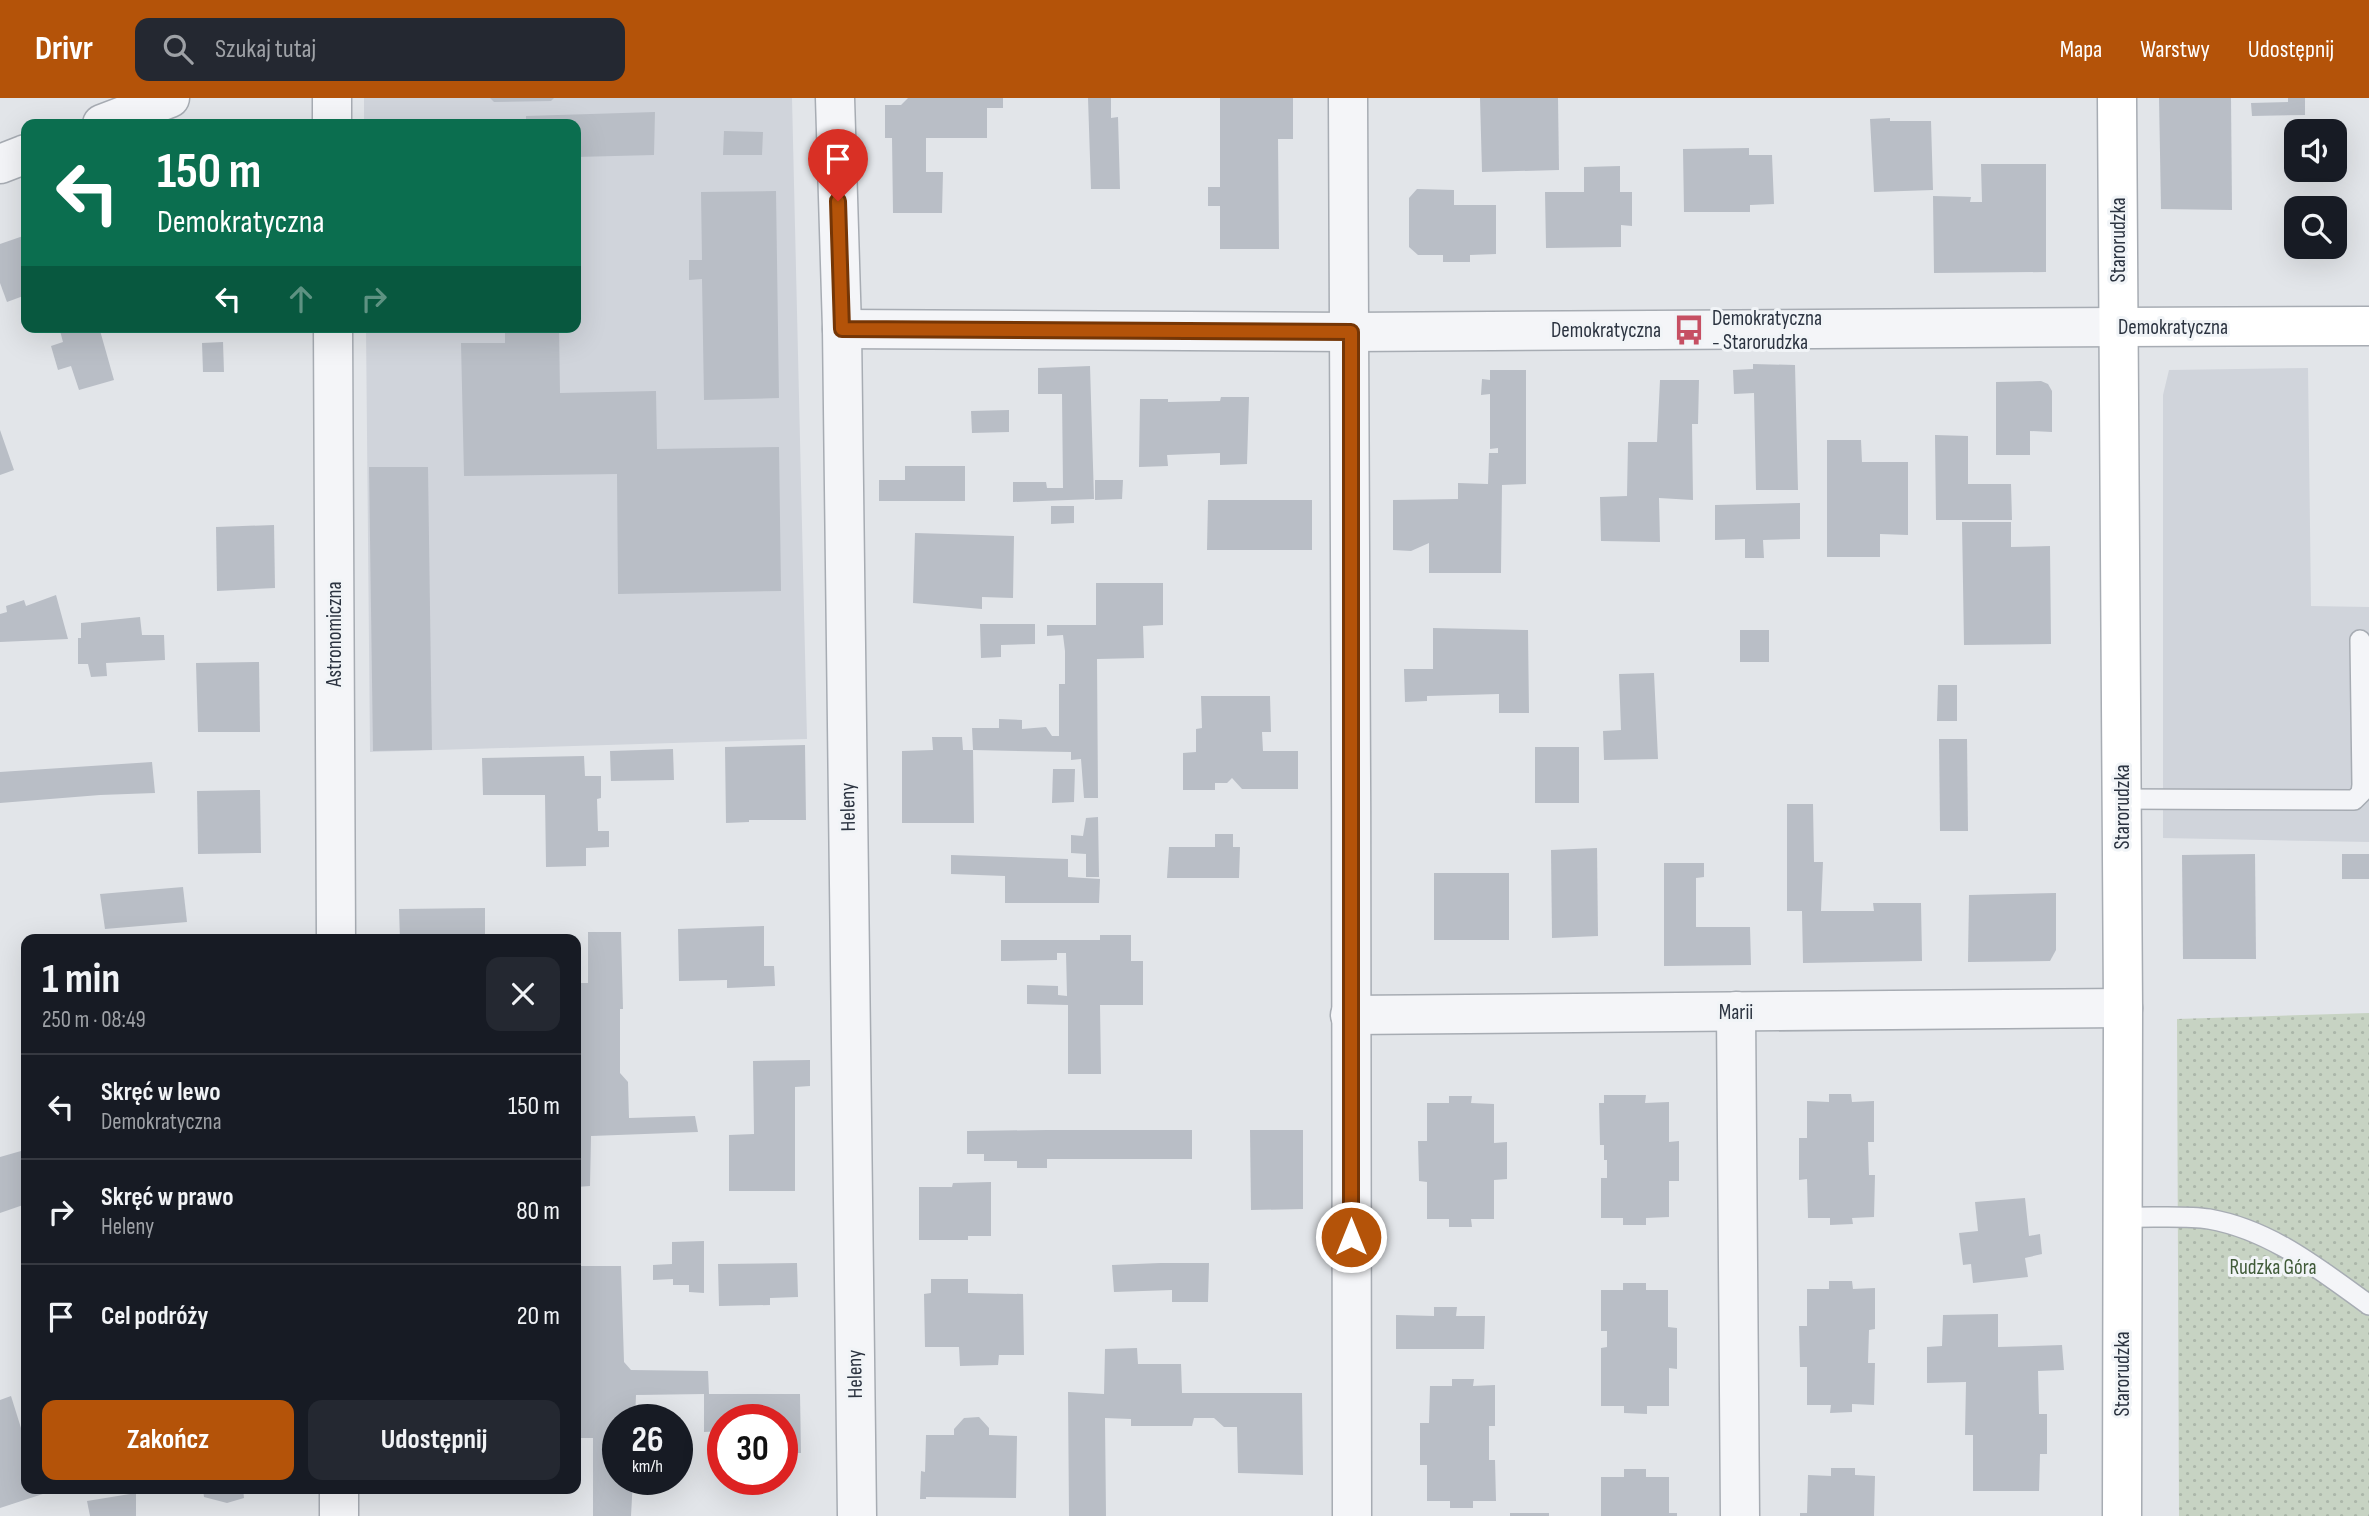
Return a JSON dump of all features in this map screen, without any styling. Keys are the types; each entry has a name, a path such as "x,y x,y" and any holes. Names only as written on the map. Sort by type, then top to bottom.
{"street":[{"path":"115,119 170,98"},
{"path":"332,98 332,119"},
{"name":"Heleny","path":"835,98 842,329 857,1516"},
{"path":"1348,98 1351,332 1352,1516"},
{"name":"Starorudzka","path":"2117,98 2123,1008 2122,1516"},
{"path":"0,164 21,155"},
{"name":"Demokratyczna","path":"842,329 1351,332 2369,326"},
{"name":"Astronomiczna","path":"333,333 336,934"},
{"name":"Marii","path":"1350,1015 2123,1008"},
{"path":"1736,1012 1740,1516"},
{"path":"339,1494 339,1516"}],"lane":[{"path":"2122,799 2354,800 2361,793 2362,785 2360,640"},
{"path":"2122,1217 2206,1219 2233,1224 2280,1243 2369,1305"}],"shaded area":[{"path":"364,98 792,98 807,739 370,752 366,333 581,333 581,119 364,119"},
{"path":"2308,368 2311,606 2369,607 2369,842 2163,838 2163,395 2169,370"}],"green space":[{"name":"Rudzka Góra","path":"2369,1013 2369,1516 2179,1516 2177,1019"}],"building":[{"path":"490,98 554,98 551,101 494,102"},
{"path":"908,98 1003,98 1003,108 987,108 987,138 926,138 926,172 943,172 942,213 893,213 892,138 885,138 885,105 901,105"},
{"path":"1088,98 1111,98 1111,118 1118,117 1120,189 1091,189"},
{"path":"1220,98 1293,98 1293,139 1278,139 1279,249 1220,249 1220,206 1208,206 1208,187 1220,187"},
{"path":"1480,98 1558,98 1559,170 1482,172"},
{"path":"2159,98 2231,98 2232,210 2161,209"},
{"path":"2288,98 2305,98 2305,115 2252,116 2251,103 2288,102"},
{"path":"655,112 654,155 581,157 581,119 526,119 526,116"},
{"path":"1890,118 1890,121 1931,121 1933,190 1874,192 1870,119"},
{"path":"724,131 763,132 762,155 723,155"},
{"path":"1749,148 1749,155 1772,155 1774,204 1750,205 1750,212 1684,212 1683,149"},
{"path":"1981,164 2046,164 2046,272 1934,273 1933,196 1971,197 1970,202 1982,202"},
{"path":"1620,166 1620,192 1632,192 1632,226 1621,225 1621,247 1546,248 1545,192 1584,192 1584,167"},
{"path":"1417,189 1454,190 1454,205 1496,205 1496,254 1470,255 1470,262 1443,262 1443,255 1418,255 1409,247 1409,198"},
{"path":"776,191 779,398 704,400 702,279 689,280 689,260 702,260 701,192"},
{"path":"21,237 21,297 7,302 0,283 0,244"},
{"path":"61,333 101,333 114,380 79,390 71,366 58,370 51,346 63,342"},
{"path":"505,333 559,333 560,393 656,391 657,449 779,447 781,591 618,594 617,474 464,476 461,343 505,343"},
{"path":"223,342 224,372 203,372 202,343"},
{"path":"1753,364 1795,365 1798,490 1756,490 1754,393 1734,394 1733,370 1753,369"},
{"path":"1090,366 1094,499 1013,502 1013,482 1046,482 1047,488 1063,488 1062,394 1038,394 1038,368"},
{"path":"1490,370 1526,370 1526,484 1502,485 1501,573 1429,573 1429,543 1411,551 1393,550 1393,500 1458,499 1458,483 1488,484 1489,453 1498,453 1498,448 1490,449 1490,394 1481,395 1482,379 1490,380"},
{"path":"1660,380 1699,380 1698,424 1692,424 1693,500 1659,498 1660,542 1601,541 1600,497 1627,496 1628,442 1657,442"},
{"path":"2041,381 2048,384 2052,391 2052,432 2030,431 2030,455 1996,455 1996,382"},
{"path":"1221,397 1249,397 1247,464 1220,465 1220,453 1167,455 1168,466 1139,467 1140,399 1168,399 1168,402 1220,401"},
{"path":"1009,410 1009,432 972,433 971,411"},
{"path":"0,430 14,470 0,475"},
{"path":"1935,435 1968,436 1968,484 2011,484 2012,520 1936,520"},
{"path":"1827,440 1861,440 1862,462 1908,462 1908,535 1880,534 1880,557 1827,557"},
{"path":"905,466 965,466 965,501 879,501 879,480 905,480"},
{"path":"369,467 428,467 432,750 373,751"},
{"path":"1095,480 1123,480 1122,499 1095,500"},
{"path":"1208,500 1312,500 1312,550 1207,550"},
{"path":"1800,503 1800,539 1763,540 1764,558 1745,558 1745,539 1715,540 1715,505"},
{"path":"1051,506 1074,506 1074,523 1051,524"},
{"path":"1962,522 2011,522 2011,547 2050,546 2051,644 1964,645"},
{"path":"274,525 275,588 217,591 216,527"},
{"path":"915,533 1014,536 1013,598 982,597 982,609 913,603"},
{"path":"1096,583 1163,583 1163,625 1143,626 1144,658 1097,659 1098,798 1084,798 1081,759 1071,760 1071,752 973,750 972,728 999,728 999,719 1022,720 1022,729 1046,727 1052,736 1059,736 1059,684 1065,684 1065,651 1063,635 1047,636 1047,625 1096,625"},
{"path":"56,595 68,639 0,642 0,614 7,612 6,606 24,600 26,606"},
{"path":"140,617 142,635 164,635 165,660 106,663 107,676 91,677 88,664 78,664 81,623"},
{"path":"980,624 1035,624 1035,644 1001,645 1001,657 981,658"},
{"path":"1433,628 1528,630 1529,713 1499,713 1499,694 1427,696 1427,701 1405,702 1404,669 1433,669"},
{"path":"1740,630 1769,630 1769,662 1740,662"},
{"path":"259,662 260,732 198,732 196,663"},
{"path":"1654,673 1658,759 1604,760 1603,731 1621,730 1619,674"},
{"path":"1938,685 1957,685 1957,721 1937,721"},
{"path":"1201,696 1270,696 1271,732 1262,732 1263,751 1298,751 1298,789 1242,789 1232,778 1227,783 1215,783 1215,790 1183,790 1183,753 1196,752 1196,729 1202,728"},
{"path":"932,737 962,737 963,750 973,750 974,823 902,823 902,751 933,750"},
{"path":"1939,739 1967,739 1968,831 1940,831"},
{"path":"805,745 806,820 749,820 726,823 725,747"},
{"path":"1535,747 1579,747 1579,803 1535,803"},
{"path":"673,749 674,780 611,781 610,751"},
{"path":"584,756 585,776 601,776 601,798 597,799 598,831 609,831 609,847 586,848 586,866 546,867 545,795 483,795 482,758"},
{"path":"152,762 155,793 0,803 0,772"},
{"path":"1053,769 1075,769 1074,802 1052,803"},
{"path":"260,790 261,853 198,854 197,791"},
{"path":"1787,804 1813,804 1814,862 1823,862 1821,911 1874,911 1873,903 1921,903 1922,961 1803,963 1802,911 1787,911"},
{"path":"1098,817 1099,877 1086,877 1086,854 1071,853 1071,835 1083,836 1086,818"},
{"path":"1215,834 1233,834 1233,847 1240,847 1239,878 1167,878 1169,847 1215,847"},
{"path":"1597,848 1598,936 1552,938 1551,850"},
{"path":"2255,854 2256,959 2183,959 2182,855"},
{"path":"2342,854 2369,854 2369,879 2342,879"},
{"path":"951,855 1068,859 1068,877 1100,879 1099,903 1005,903 1005,876 951,874"},
{"path":"1664,863 1704,863 1704,877 1696,878 1696,927 1750,927 1751,965 1664,966"},
{"path":"1434,873 1509,873 1509,940 1434,940"},
{"path":"183,887 187,922 105,929 100,894"},
{"path":"2056,893 2056,950 2050,961 1968,962 1969,895"},
{"path":"485,908 485,934 400,934 399,909"},
{"path":"764,926 764,966 774,966 775,986 727,988 727,980 679,981 678,929"},
{"path":"588,932 621,932 623,1009 620,1009 620,1073 628,1082 629,1118 695,1116 698,1132 591,1136 590,1186 581,1187 581,983 588,983"},
{"path":"1100,935 1131,935 1131,961 1143,961 1143,1005 1100,1005 1101,1074 1068,1074 1068,1005 1027,1004 1027,985 1058,986 1058,995 1067,996 1066,953 1057,953 1057,960 1001,961 1001,940 1100,940"},
{"path":"810,1060 810,1086 795,1087 795,1191 729,1191 729,1135 754,1134 753,1061"},
{"path":"1829,1094 1851,1094 1852,1102 1874,1101 1874,1142 1868,1142 1869,1175 1875,1175 1874,1217 1852,1218 1853,1224 1830,1225 1830,1218 1808,1218 1807,1179 1799,1180 1799,1138 1807,1138 1807,1101 1829,1102"},
{"path":"1604,1095 1646,1095 1645,1103 1669,1102 1669,1142 1679,1141 1679,1181 1669,1181 1669,1217 1646,1218 1646,1225 1623,1225 1623,1218 1601,1218 1601,1178 1607,1178 1604,1145 1600,1145 1599,1103 1604,1103"},
{"path":"1449,1096 1472,1096 1471,1103 1494,1104 1494,1143 1507,1142 1507,1179 1494,1180 1494,1219 1471,1219 1472,1227 1449,1227 1449,1219 1427,1219 1427,1182 1419,1181 1418,1141 1427,1141 1427,1103 1449,1103"},
{"path":"1192,1130 1192,1159 1047,1159 1047,1168 1017,1168 1017,1161 984,1161 984,1154 967,1154 967,1131"},
{"path":"1250,1130 1303,1130 1303,1209 1251,1210"},
{"path":"21,1151 21,1206 0,1213 0,1157"},
{"path":"991,1182 991,1236 968,1236 968,1240 919,1240 919,1187 952,1187 953,1183"},
{"path":"2025,1198 2029,1236 2040,1234 2042,1254 2025,1258 2028,1277 1973,1283 1971,1264 1963,1265 1959,1233 1978,1231 1975,1202"},
{"path":"704,1241 704,1293 689,1292 689,1285 673,1285 673,1279 653,1280 653,1265 672,1264 672,1242"},
{"path":"797,1263 798,1297 770,1298 770,1305 719,1306 718,1264"},
{"path":"1209,1263 1208,1302 1172,1302 1172,1290 1114,1292 1112,1265"},
{"path":"581,1266 621,1266 624,1362 631,1370 708,1371 709,1394 800,1394 801,1453 798,1453 798,1404 707,1404 707,1432 704,1432 704,1394 636,1395 636,1404 602,1404 602,1495 632,1495 631,1516 593,1516 593,1438 581,1438"},
{"path":"931,1279 968,1279 968,1293 1023,1294 1024,1355 999,1355 998,1365 960,1366 959,1347 925,1347 924,1294 931,1293"},
{"path":"1829,1281 1852,1281 1853,1289 1875,1288 1875,1329 1869,1330 1868,1363 1875,1363 1874,1405 1852,1404 1852,1412 1830,1413 1831,1405 1807,1405 1807,1367 1800,1367 1799,1326 1807,1326 1807,1289 1829,1289"},
{"path":"1623,1283 1646,1283 1646,1290 1668,1290 1668,1327 1677,1328 1677,1369 1669,1368 1669,1406 1647,1406 1647,1414 1624,1413 1624,1406 1601,1406 1601,1348 1607,1347 1607,1331 1601,1331 1601,1290 1623,1290"},
{"path":"1434,1307 1457,1307 1456,1316 1485,1316 1484,1349 1396,1349 1396,1315 1434,1316"},
{"path":"1998,1314 1998,1347 2062,1345 2064,1370 2038,1371 2039,1414 2047,1414 2047,1454 2040,1454 2039,1491 1973,1491 1973,1435 1965,1435 1966,1382 1927,1383 1927,1347 1942,1346 1943,1315"},
{"path":"1137,1348 1138,1364 1181,1364 1182,1393 1302,1393 1303,1475 1238,1473 1237,1427 1224,1427 1214,1418 1194,1418 1192,1426 1131,1426 1131,1419 1105,1418 1106,1516 1069,1516 1068,1392 1104,1394 1105,1349"},
{"path":"1452,1379 1474,1379 1473,1386 1495,1385 1495,1426 1489,1426 1489,1460 1495,1460 1496,1501 1473,1501 1473,1508 1450,1508 1450,1501 1427,1501 1427,1465 1420,1465 1420,1423 1429,1423 1430,1386 1452,1386"},
{"path":"11,1396 21,1428 21,1494 43,1494 0,1508 0,1400"},
{"path":"979,1417 989,1428 989,1435 1017,1436 1016,1498 920,1499 921,1471 925,1472 926,1435 954,1435 954,1429 964,1418"},
{"path":"1831,1468 1855,1468 1855,1475 1875,1476 1874,1516 1800,1516 1800,1513 1807,1513 1808,1475 1831,1476"},
{"path":"1624,1469 1646,1469 1646,1477 1669,1477 1669,1513 1677,1513 1677,1516 1601,1516 1601,1477 1624,1477"},
{"path":"136,1494 136,1516 90,1516 87,1501"},
{"path":"204,1494 244,1494 244,1498 227,1503 204,1497"},
{"path":"1510,1513 1549,1513 1549,1516 1510,1516"}],"place":[{"name":"Demokratyczna - Starorudzka","path":"1689,330"}],"route":[{"path":"838,201 842,329 1351,332 1351,1237"}]}
